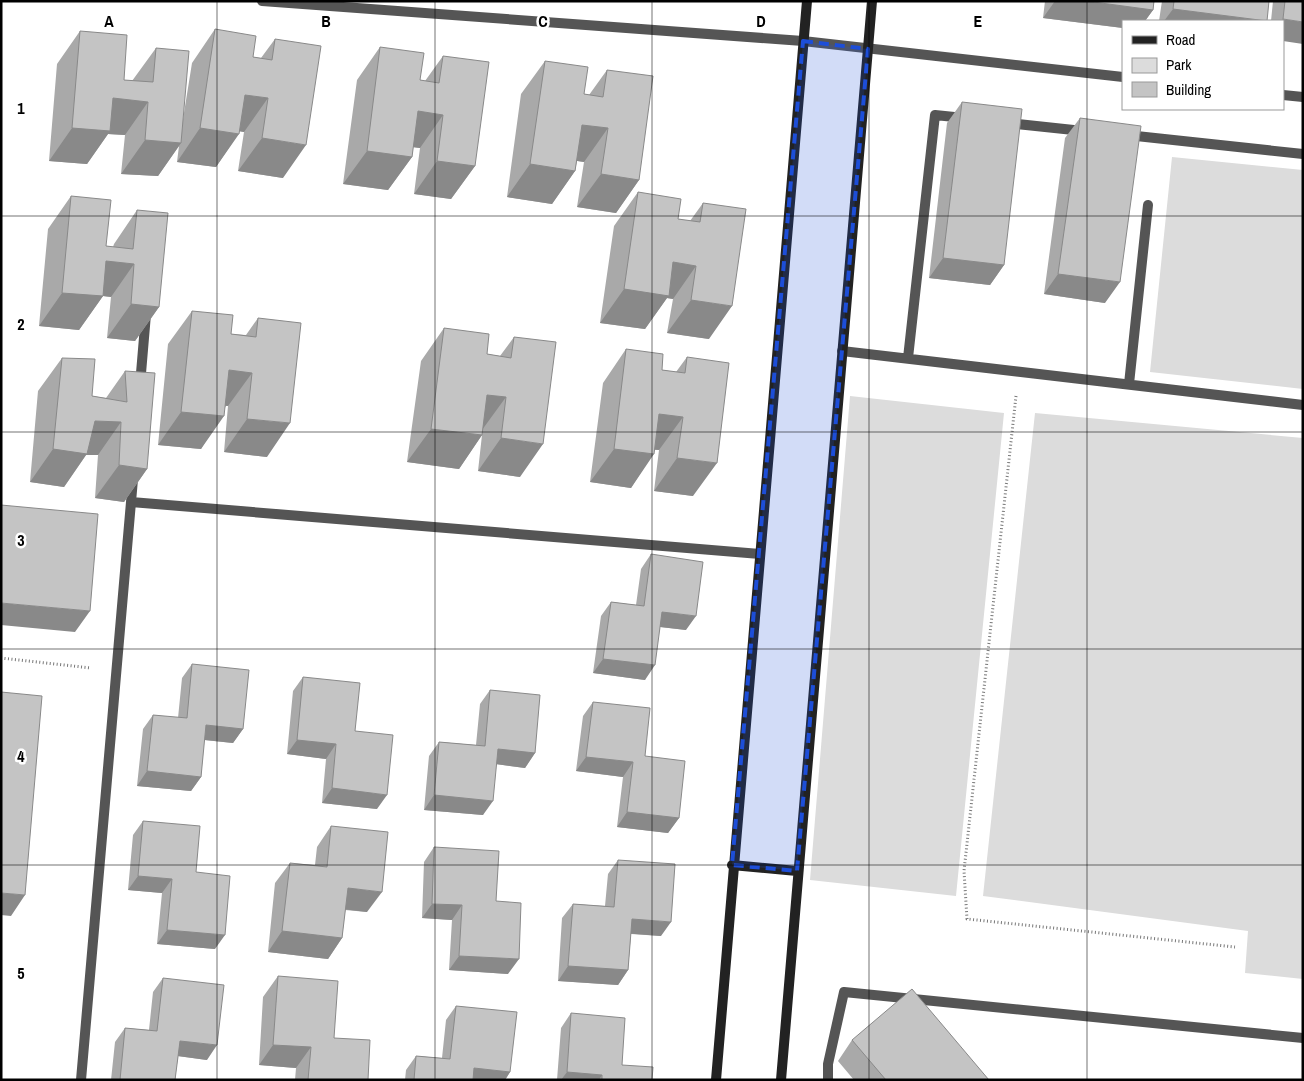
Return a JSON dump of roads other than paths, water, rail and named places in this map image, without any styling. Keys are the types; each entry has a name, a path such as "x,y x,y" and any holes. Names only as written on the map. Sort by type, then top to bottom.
{"street":[{"path":"262,1 803,41 1122,77"},
{"path":"716,1080 732,866 807,1"},
{"path":"781,1080 797,871 872,1"},
{"path":"1284,95 1303,97"},
{"path":"908,358 935,115 973,119"},
{"path":"993,121 1090,131"},
{"path":"1119,134 1303,154"},
{"path":"1129,384 1148,205"},
{"path":"140,394 147,305"},
{"path":"842,351 1303,404"},
{"path":"81,1080 133,472"},
{"path":"131,502 760,554"},
{"path":"732,866 797,871"},
{"path":"828,1080 828,1064 844,992 1303,1038"}]}
